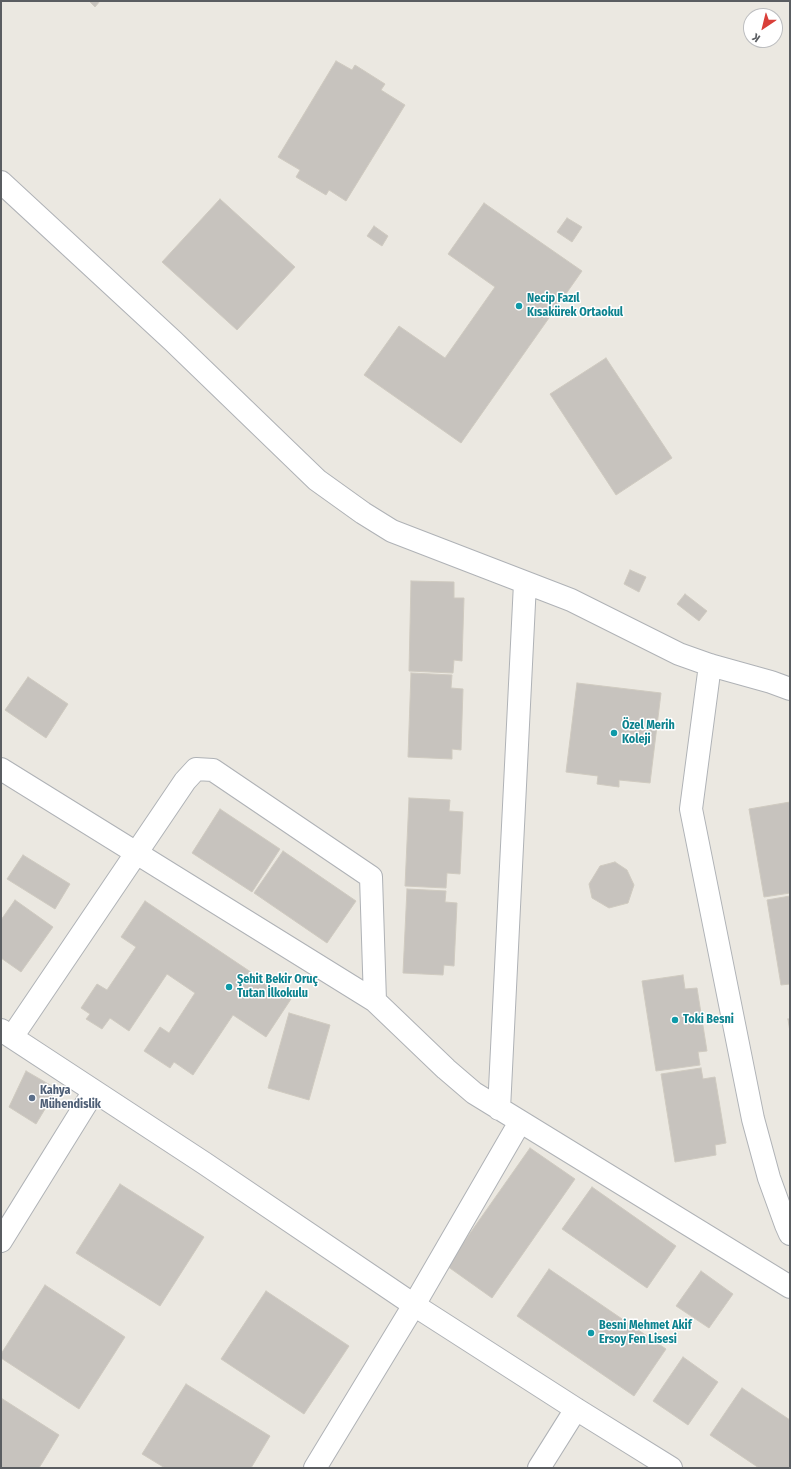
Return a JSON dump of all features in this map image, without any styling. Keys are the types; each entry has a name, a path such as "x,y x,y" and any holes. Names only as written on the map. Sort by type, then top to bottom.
{"street":[{"path":"1,182 173,341 317,480 363,513 392,531 570,600 679,654 790,689"},
{"path":"498,1110 525,583"},
{"path":"710,665 691,809 752,1119 769,1178 790,1234"},
{"path":"1,769 375,1001 446,1069 474,1093 498,1110 786,1280"},
{"path":"375,1001 371,877 213,770 196,769 185,781 136,853 7,1033 414,1304 576,1409 671,1468"},
{"path":"1,1241 94,1091"},
{"path":"315,1468 414,1304 520,1122"},
{"path":"539,1468 576,1409"}],"building":[{"path":"89,1 100,1 95,7"},
{"path":"336,61 352,70 355,65 385,84 381,90 405,105 346,201 329,190 326,195 296,177 300,170 278,157"},
{"path":"220,199 295,267 237,330 162,262"},
{"name":"Necip Fazıl Kısakürek Ortaokul","path":"484,203 582,271 461,443 364,375 399,326 445,358 495,287 448,254"},
{"path":"567,218 582,227 572,242 557,232"},
{"path":"374,226 388,236 382,246 367,236"},
{"path":"606,358 672,458 616,495 550,394"},
{"path":"630,570 646,577 639,592 624,584"},
{"path":"411,581 454,582 454,598 464,598 462,661 454,660 453,673 409,671"},
{"path":"685,594 707,611 699,621 677,604"},
{"path":"411,673 452,675 451,688 463,689 461,750 452,749 452,759 408,757"},
{"path":"28,677 68,704 46,738 5,710"},
{"name":"Özel Merih Koleji","path":"577,683 661,693 650,783 619,780 619,787 597,784 598,776 566,772"},
{"path":"409,798 450,800 449,811 463,812 460,874 447,873 446,888 405,886"},
{"path":"790,802 790,893 764,897 749,809"},
{"path":"220,809 280,849 252,892 192,853"},
{"path":"283,851 356,901 327,943 254,893"},
{"path":"23,855 70,884 55,909 7,879"},
{"path":"615,862 627,870 634,885 628,903 609,908 592,898 589,884 600,866"},
{"path":"407,889 446,891 445,902 457,903 454,966 444,965 443,975 403,973"},
{"path":"790,896 790,984 781,985 767,900"},
{"path":"15,900 53,927 21,972 1,958 1,920"},
{"name":"Şehit Bekir Oruç Tutan İlkokulu","path":"145,901 291,999 266,1037 233,1015 193,1075 174,1062 170,1068 144,1051 160,1027 169,1033 195,993 167,974 129,1031 110,1018 102,1029 86,1019 90,1014 81,1008 97,984 107,990 136,947 121,937"},
{"name":"Toki Besni","path":"683,975 685,989 697,988 707,1051 698,1052 700,1065 656,1071 642,981"},
{"path":"289,1013 330,1025 309,1100 268,1088"},
{"path":"788,1019 790,1019 790,1032"},
{"path":"701,1068 703,1079 715,1077 726,1143 715,1145 716,1155 675,1162 661,1074"},
{"name":"Kahya Mühendislik","path":"26,1071 57,1089 36,1124 9,1107"},
{"path":"530,1148 575,1179 492,1298 447,1266"},
{"path":"120,1184 204,1237 160,1306 76,1253"},
{"path":"592,1187 676,1246 647,1288 562,1229"},
{"name":"Besni Mehmet Akif Ersoy Fen Lisesi","path":"549,1269 666,1349 634,1396 517,1316"},
{"path":"701,1271 733,1294 709,1328 676,1306"},
{"path":"45,1285 125,1337 79,1409 1,1358 1,1354"},
{"path":"266,1291 349,1346 304,1414 221,1359"},
{"path":"683,1357 718,1382 688,1425 653,1401"},
{"path":"186,1384 270,1436 251,1468 165,1468 142,1454"},
{"path":"742,1388 790,1420 790,1468 759,1468 710,1435"},
{"path":"1,1398 59,1435 39,1468 1,1468"}],"place":[{"name":"Necip Fazıl Kısakürek Ortaokul","path":"519,306"},
{"name":"Özel Merih Koleji","path":"614,733"},
{"name":"Şehit Bekir Oruç Tutan İlkokulu","path":"229,987"},
{"name":"Toki Besni","path":"675,1020"},
{"name":"Kahya Mühendislik","path":"32,1098"},
{"name":"Besni Mehmet Akif Ersoy Fen Lisesi","path":"591,1333"}]}
